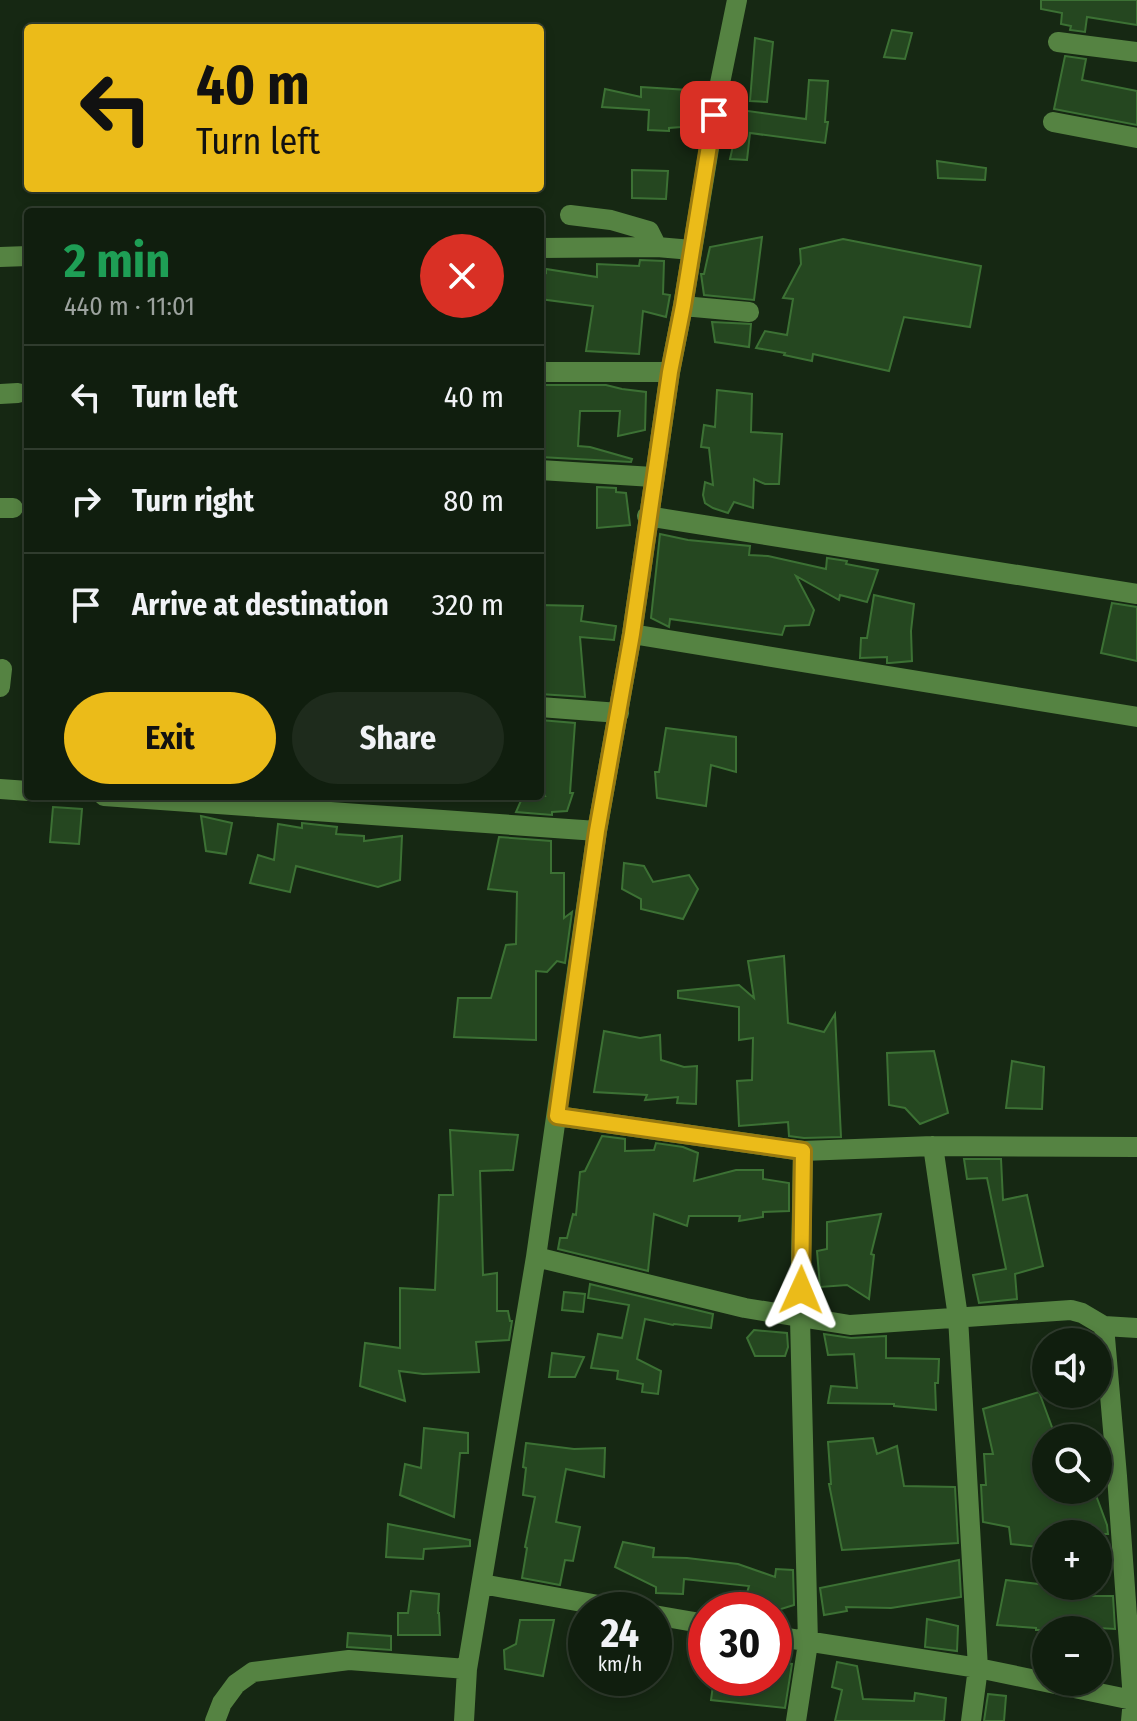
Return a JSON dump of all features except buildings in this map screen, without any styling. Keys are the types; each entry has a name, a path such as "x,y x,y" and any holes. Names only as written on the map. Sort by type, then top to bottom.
{"street":[{"path":"464,1721 467,1669 536,1257 597,831 632,634 653,477 719,88 737,0"},
{"path":"1058,42 1137,52"},
{"path":"1053,122 1137,138"},
{"path":"570,215 611,220 649,231 657,247"},
{"path":"544,248 657,247 692,250"},
{"path":"0,257 24,256"},
{"path":"683,306 749,312"},
{"path":"544,372 670,372"},
{"path":"544,470 653,477"},
{"path":"647,516 1137,594"},
{"path":"632,634 1137,717"},
{"path":"544,707 619,713"},
{"path":"0,789 24,791"},
{"path":"160,800 597,831"},
{"path":"557,1116 803,1151 933,1146 1137,1147"},
{"path":"933,1146 958,1317 978,1668 971,1721"},
{"path":"796,1721 808,1643 800,1318 803,1151"},
{"path":"536,1257 745,1308 850,1325 1071,1310 1104,1326 1137,1328"},
{"path":"1104,1326 1135,1700 1131,1721"},
{"path":"482,1584 568,1600"},
{"path":"792,1640 978,1668 1135,1700"},
{"path":"215,1721 222,1703 236,1684 253,1672 349,1660 467,1669"}],"route":[{"path":"714,115 650,497 632,634 597,831 557,1116 803,1151 801,1290"}]}
